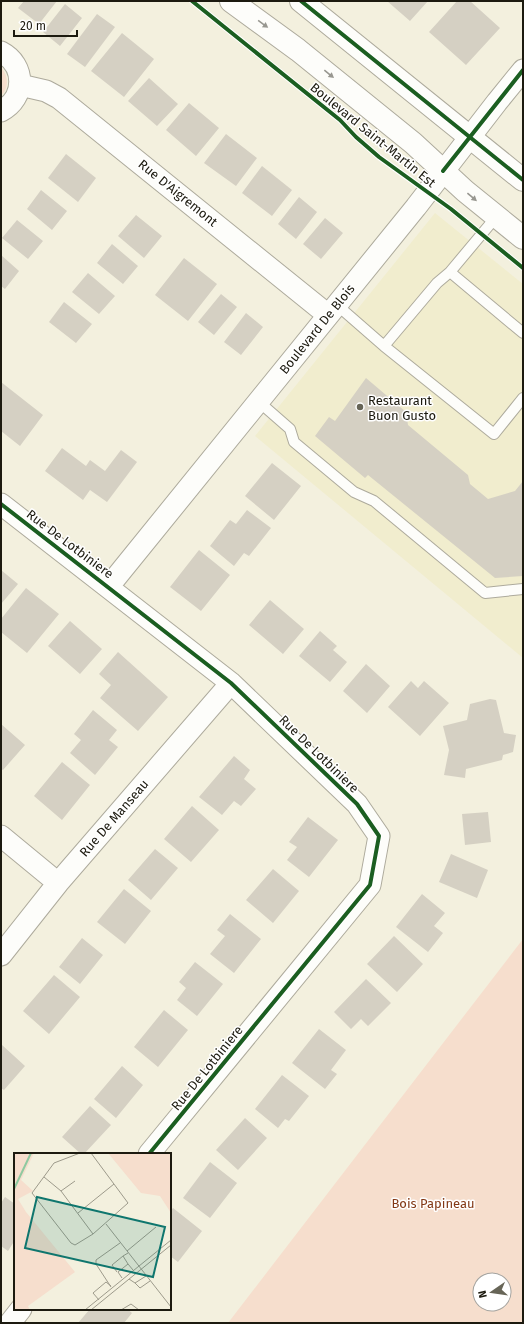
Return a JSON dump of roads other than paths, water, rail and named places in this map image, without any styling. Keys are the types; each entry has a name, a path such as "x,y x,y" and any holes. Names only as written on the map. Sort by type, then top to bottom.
{"main road":[{"name":"Boulevard Saint-Martin Est","path":"231,1 298,50 414,143 443,171 496,217 523,238"},
{"path":"301,1 523,180"}],"street":[{"path":"1,52 8,56 16,66 20,85 13,102 1,111"},
{"name":"Boulevard De Blois","path":"108,586 332,310 523,71"},
{"name":"Rue D'Aigremont","path":"20,85 46,91 59,98 332,310"},
{"name":"Rue De Lotbiniere","path":"1,504 231,683 357,804 379,836 370,885 150,1153"},
{"name":"Rue De Manseau","path":"1,955 58,883 231,683"},
{"path":"1,836 58,883"},
{"path":"10,1323 20,1310"}],"lane":[{"path":"384,346 437,283 450,272 496,217"},
{"path":"450,272 523,333"},
{"path":"332,310 384,346 494,434 523,398"},
{"path":"258,401 290,429 294,442 354,492 374,501 485,593 523,589"}],"place":[{"name":"Restaurant Buon Gusto","path":"360,407"}],"park label":[{"name":"Bois Papineau","path":"433,1203"}]}
